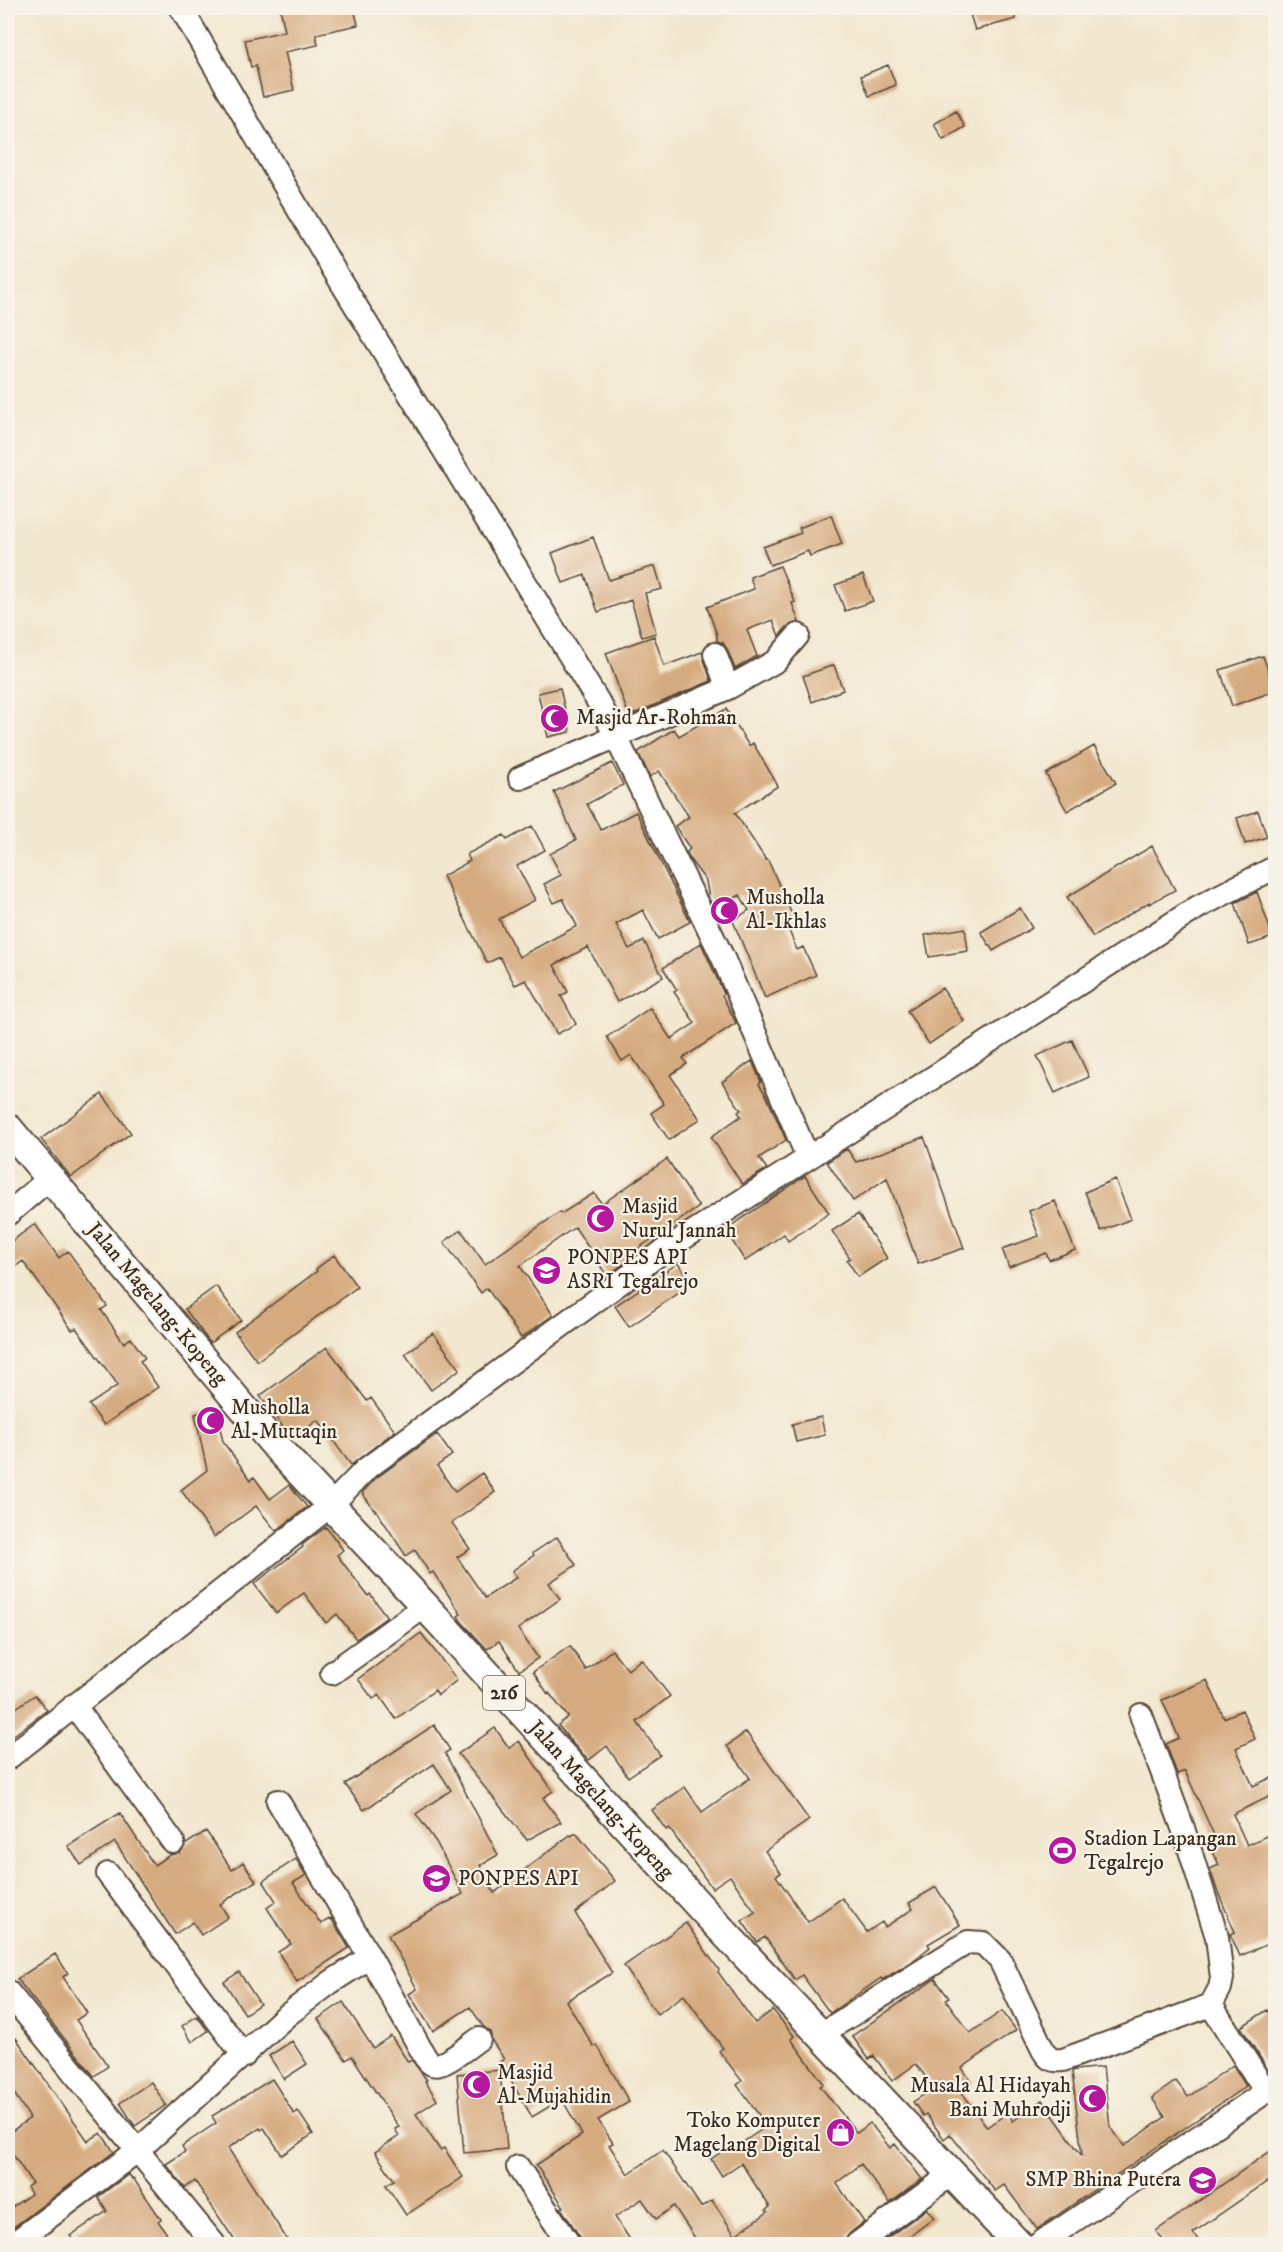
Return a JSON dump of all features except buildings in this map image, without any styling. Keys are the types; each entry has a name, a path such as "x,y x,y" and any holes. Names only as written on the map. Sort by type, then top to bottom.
{"main road":[{"name":"Jalan Magelang-Kopeng","path":"8,1128 279,1450 694,1901 1018,2244"}],"street":[{"path":"181,8 335,272 596,698 723,958 808,1158"},
{"path":"520,778 728,688 776,661 798,636"},
{"path":"716,654 728,688"},
{"path":"11,1749 74,1705 330,1506 366,1469 642,1266 1198,907 1275,867"},
{"path":"8,1214 51,1177"},
{"path":"332,1673 424,1606"},
{"path":"74,1705 173,1842"},
{"path":"821,2034 964,1943 977,1941 990,1949 1000,1960 1042,2050 1053,2061 1064,2060 1211,2005 1220,1988 1222,1978 1216,1937 1183,1828 1142,1716"},
{"path":"278,1801 370,1957 425,2057 432,2065 438,2065 447,2062 479,2039"},
{"path":"108,1874 244,2056"},
{"path":"13,2244 137,2151 286,2016 331,1982 370,1957"},
{"path":"8,1992 214,2244"},
{"path":"1039,2244 1271,2088 1211,2005"},
{"path":"519,2167 569,2244"},
{"path":"857,2244 953,2174"}],"place":[{"name":"Masjid Ar-Rohman","path":"555,718"},
{"name":"Musholla Al-Ikhlas","path":"725,910"},
{"name":"Masjid Nurul Jannah","path":"601,1219"},
{"name":"PONPES API ASRI Tegalrejo","path":"546,1270"},
{"name":"Musholla Al-Muttaqin","path":"210,1420"},
{"name":"Stadion Lapangan Tegalrejo","path":"1063,1851"},
{"name":"PONPES API","path":"437,1879"},
{"name":"Masjid Al-Mujahidin","path":"476,2085"},
{"name":"Musala Al Hidayah Bani Muhrodji","path":"1092,2098"},
{"name":"Toko Komputer Magelang Digital","path":"841,2133"},
{"name":"SMP Bhina Putera","path":"1202,2180"}]}
